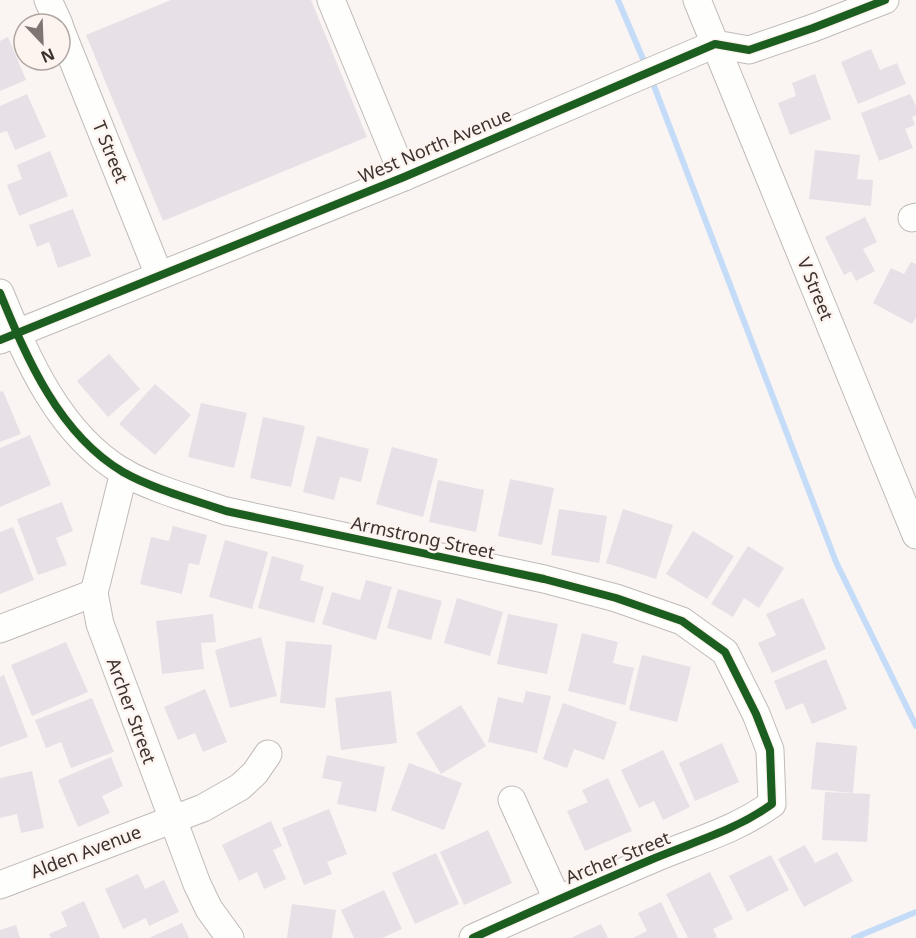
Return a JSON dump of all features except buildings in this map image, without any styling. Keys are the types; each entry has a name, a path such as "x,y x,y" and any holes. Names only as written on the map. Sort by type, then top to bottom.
{"street":[{"path":"331,0 404,177"},
{"name":"V Street","path":"697,0 916,535"},
{"path":"715,44 749,50 885,0"},
{"name":"West North Avenue","path":"8,336 404,177 628,79 715,44"},
{"name":"T Street","path":"72,58 159,275"},
{"name":"Armstrong Street","path":"0,293 8,336 35,370 86,445 124,472 178,495 226,511 544,579 616,598 682,621 725,652 770,750 772,804"},
{"name":"Archer Street","path":"124,472 94,593 100,624 171,819 201,892 209,909 230,938"},
{"path":"0,629 94,593"},
{"name":"Alden Avenue","path":"0,885 203,808 240,787 255,773 268,754"},
{"path":"512,800 557,899"},
{"name":"Archer Street","path":"473,938 557,899 722,833 750,820 772,804"}],"waterway":[{"path":"618,0 646,66"},
{"path":"651,78 836,562 916,726"},
{"path":"854,938 916,912"}],"cycle path":[{"path":"0,340 404,177 715,44 749,50 885,0"},
{"path":"0,293 34,369 63,416 100,456 123,472 147,484 226,511 544,579 616,598 682,621 725,652 756,714 770,750 772,804 730,828 655,858 473,938"}]}
